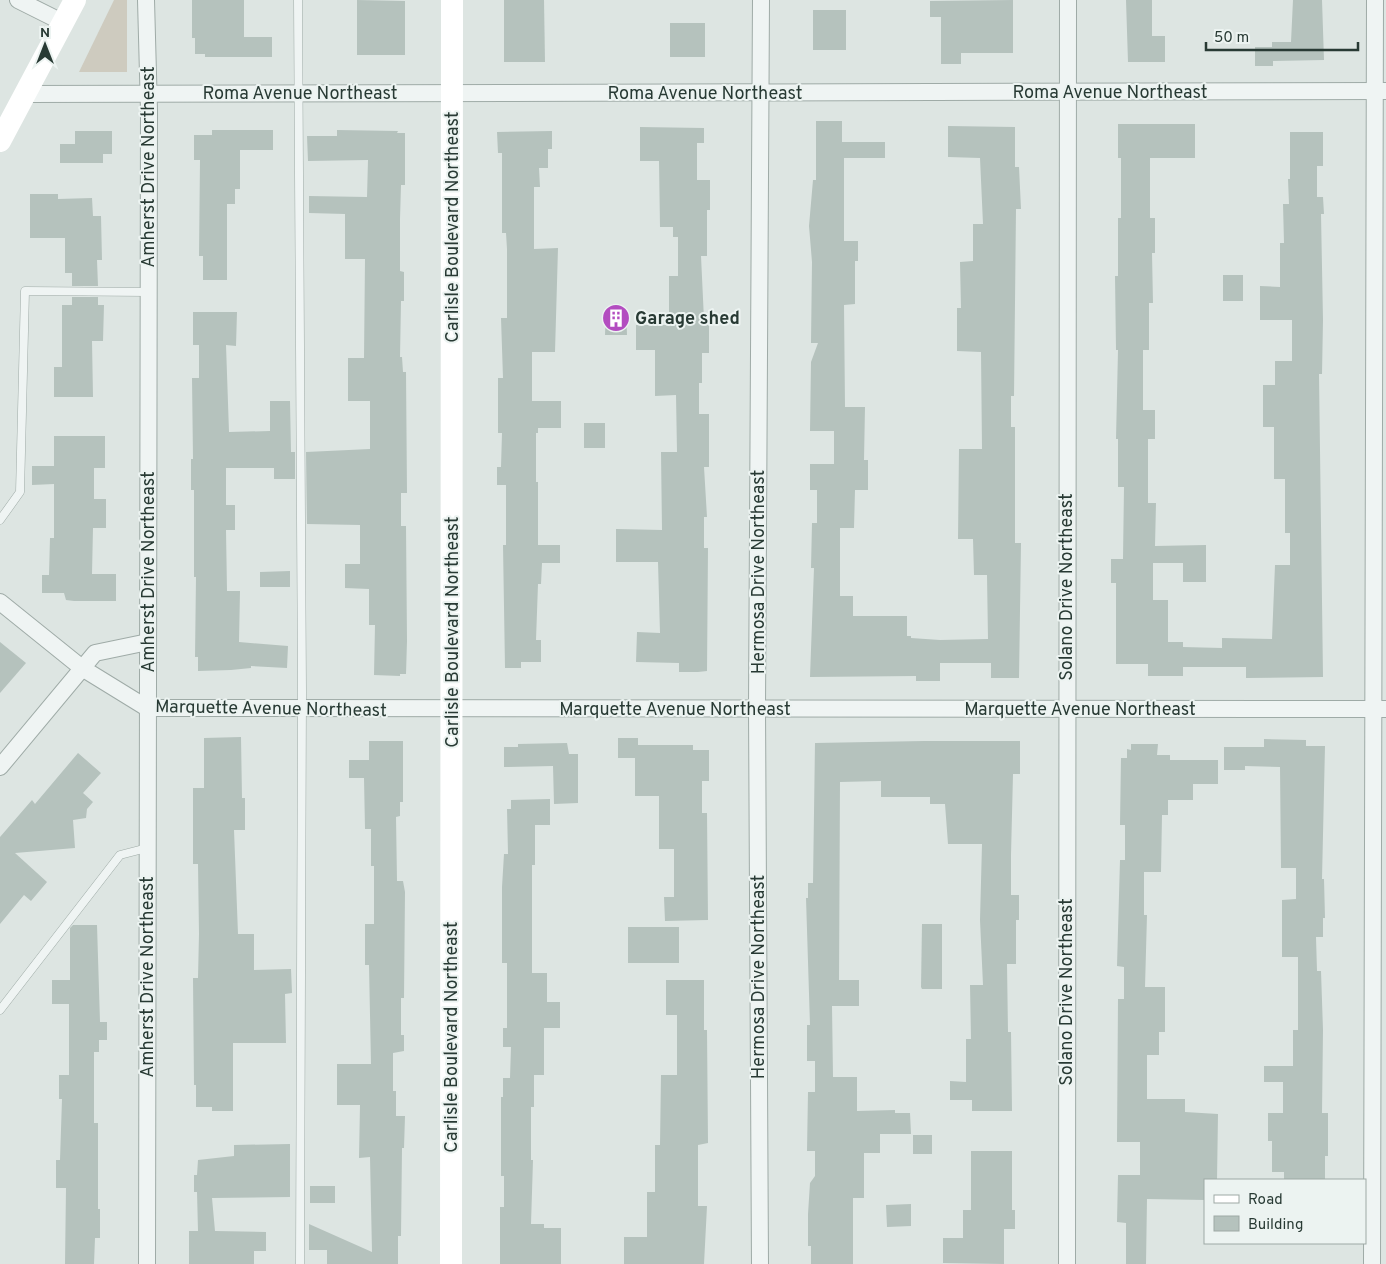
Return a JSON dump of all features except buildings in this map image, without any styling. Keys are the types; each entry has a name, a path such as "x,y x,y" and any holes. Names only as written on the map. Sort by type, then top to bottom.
{"street":[{"path":"18,0 64,24"},
{"path":"0,141 64,24 75,0"},
{"name":"Amherst Drive Northeast","path":"146,0 148,92 147,1264"},
{"name":"Carlisle Boulevard Northeast","path":"451,1264 452,0"},
{"name":"Hermosa Drive Northeast","path":"760,1264 757,708 761,0"},
{"name":"Solano Drive Northeast","path":"1067,1264 1068,0"},
{"path":"1372,1264 1379,709 1380,92 1375,0"},
{"name":"Roma Avenue Northeast","path":"25,94 148,92 1380,92"},
{"name":"Marquette Avenue Northeast","path":"0,602 82,668 148,708 302,710 757,708 1379,709"},
{"path":"0,767 95,653 148,642"}],"lane":[{"path":"298,0 302,710 300,1264"},
{"path":"0,520 20,492 25,291 148,292"},
{"path":"0,1010 120,855 148,848"}],"shaded area":[{"path":"114,0 127,0 127,72 79,72"}],"place":[{"name":"Garage shed","path":"616,318"}]}
